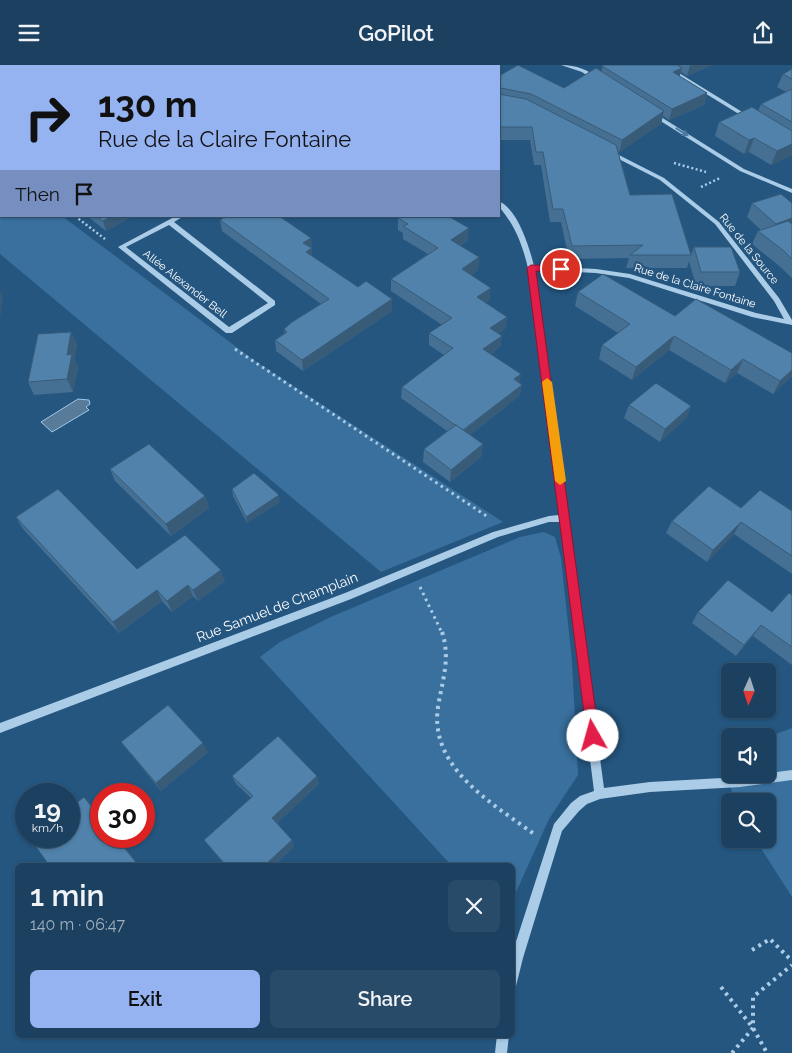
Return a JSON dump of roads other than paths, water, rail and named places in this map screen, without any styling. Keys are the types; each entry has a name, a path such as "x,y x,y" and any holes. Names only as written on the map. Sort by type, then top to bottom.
{"street":[{"path":"564,65 584,71 606,85"},
{"path":"662,65 759,125"},
{"path":"649,111 742,170 792,191"},
{"name":"Rue de la Source","path":"604,149 662,179 717,223 776,300 791,323"},
{"path":"500,204 512,216 520,229 531,268 566,518 600,794"},
{"name":"Allée Alexander Bell","path":"169,222 273,303 229,331 121,247 169,222 179,217"},
{"name":"Rue de la Claire Fontaine","path":"531,268 596,271 630,276 755,315 791,323"},
{"name":"Rue Samuel de Champlain","path":"0,729 506,532 549,519 566,518"},
{"path":"515,968 558,828 566,816 584,800 600,794 650,787 740,782 792,775"},
{"path":"501,1053 503,1038"}]}
